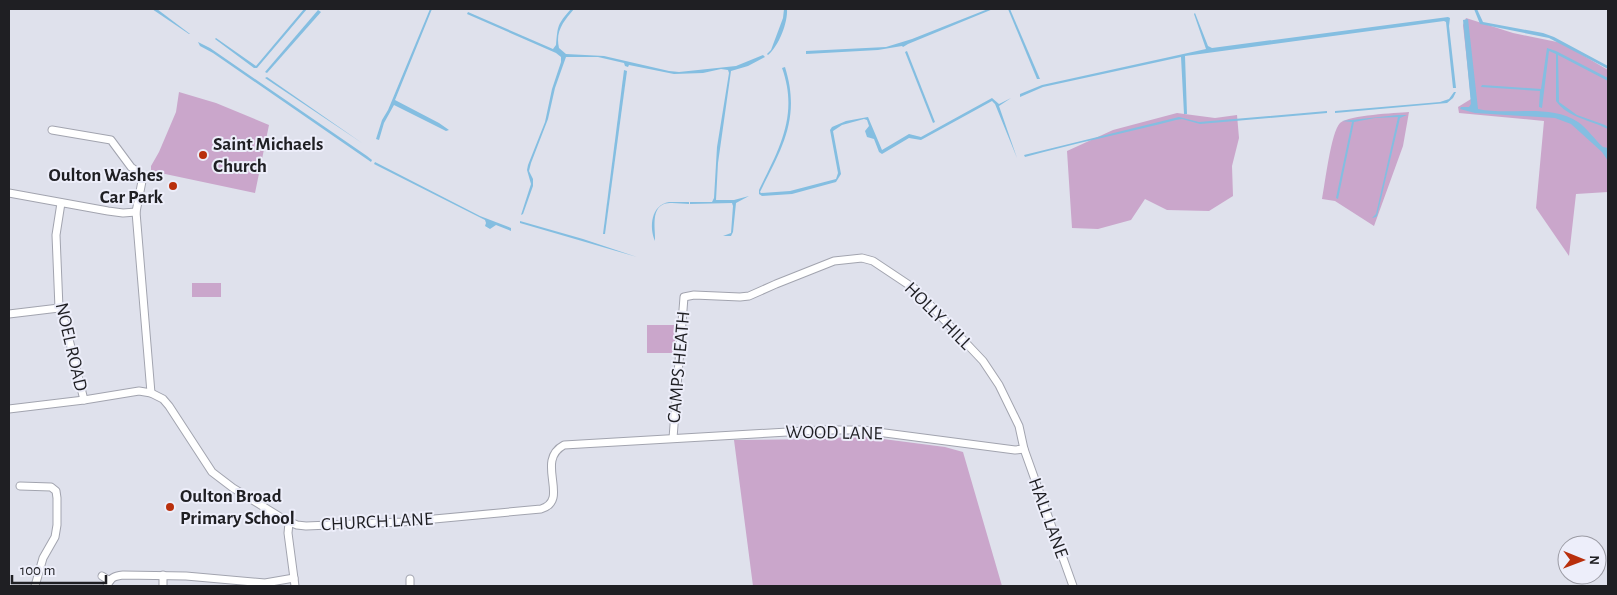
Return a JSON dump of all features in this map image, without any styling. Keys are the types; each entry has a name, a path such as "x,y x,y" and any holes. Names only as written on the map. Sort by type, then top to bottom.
{"street":[{"path":"9,410 139,391 151,393 136,212 144,176 131,167 111,140 52,130"},
{"path":"9,193 123,213 136,212"},
{"name":"NOEL ROAD","path":"61,203 56,235 59,308 65,323 84,400"},
{"name":"HOLLY HILL","path":"684,296 749,296 834,261 862,258 873,261 915,289 983,361 999,385 1019,426 1024,449"},
{"name":"CAMPS HEATH","path":"673,438 684,296"},
{"path":"9,314 59,308"},
{"name":"CHURCH LANE","path":"151,393 163,399 169,406 212,472 232,488 289,523 306,526 402,522 541,509 552,503 554,496 551,460 557,449 564,445 673,438"},
{"name":"WOOD LANE","path":"673,438 822,430 862,430 1015,450 1024,449"},
{"name":"HALL LANE","path":"1024,449 1073,586"},
{"path":"20,486 51,487 56,491 57,525 55,536 43,558 35,586"},
{"path":"289,523 288,533 295,586"},
{"path":"102,576 108,583 115,576 122,575 186,576 221,583 265,583 294,578"},
{"path":"163,576 163,586"}],"shaded area":[{"path":"1466,18 1513,33 1562,43 1608,70 1608,192 1576,194 1569,256 1536,208 1544,121 1459,113 1458,107 1471,99 1463,25"},
{"path":"179,92 216,103 269,125 255,193 151,171 151,166 176,112"},
{"path":"1409,112 1403,146 1374,226 1335,201 1322,199 1331,147 1340,123 1363,116"},
{"path":"1177,113 1215,118 1237,115 1239,138 1232,166 1233,196 1209,211 1167,210 1145,199 1131,220 1098,229 1072,228 1067,151 1113,130"},
{"path":"192,283 221,283 221,297 192,297"},
{"path":"647,325 675,325 675,353 647,353"},
{"path":"860,436 945,447 963,452 1002,586 753,586 734,440 822,439"}],"water":[{"path":"152,9 157,9 190,34 189,34"},
{"path":"304,9 307,9 257,68 254,68 215,39 256,66"},
{"path":"430,9 432,9 395,100 449,130 446,131 394,105 384,123 379,140 376,139 382,120 388,110"},
{"path":"571,9 574,9 564,22 558,36 559,48 566,54 604,56 679,72 736,66 763,55 765,57 748,66 731,71 718,163 716,200 734,200 749,196 736,203 731,236 723,236 731,233 732,203 690,204 690,202 712,202 714,198 717,147 729,73 728,70 721,69 703,73 674,74 629,65 628,67 624,63 598,57 566,57 555,88 548,119 531,163 529,171 533,179 533,186 521,215 531,184 527,170 528,165 545,122 561,57 556,53 467,14 468,12 553,49 556,45 559,26"},
{"path":"784,9 787,9 787,14 784,27 776,46 768,55 783,18"},
{"path":"988,9 993,9 903,47 806,54 806,51 886,47 912,39"},
{"path":"1008,9 1010,9 1040,79 1037,79"},
{"path":"1474,9 1477,9 1483,22 1543,33 1554,37 1608,66 1608,69 1549,38 1480,24"},
{"path":"318,10 321,12 267,73 265,72"},
{"path":"1195,13 1208,46 1212,48 1448,17 1450,18 1449,26 1456,88 1453,88 1446,22 1444,21 1185,56 1187,114 1184,114 1181,57 1043,87 1020,97 1020,94 1042,85 1206,49"},
{"path":"1468,19 1478,109 1490,111 1542,111 1567,116 1578,122 1603,147 1608,148 1608,161 1602,152 1571,124 1555,118 1475,113 1460,109 1461,107 1469,107 1471,104 1463,20"},
{"path":"198,42 210,48 367,156 372,160 371,162 213,53 200,46"},
{"path":"1547,48 1608,78 1608,81 1558,55 1559,102 1577,115 1605,125 1608,129 1573,115 1556,101 1556,54 1549,51 1542,108 1539,107 1540,91 1481,87 1482,85 1541,89"},
{"path":"907,51 935,122 933,123 905,52"},
{"path":"785,67 791,102 790,117 782,147 761,193 790,191 836,179 838,173 830,130 832,127 846,121 868,117 882,150 909,134 921,137 992,98 999,104 1011,98 999,106 1017,158 995,104 992,101 921,140 909,138 882,154 879,152 874,139 867,137 865,131 869,126 867,120 864,119 842,125 833,131 841,174 836,182 792,194 762,196 759,194 759,190 780,146 787,116 787,85 782,68"},
{"path":"624,70 627,71 605,234 603,234"},
{"path":"267,77 362,143 265,78"},
{"path":"1456,92 1453,98 1447,103 1335,113 1335,111 1440,102 1449,99"},
{"path":"1327,111 1327,113 1200,124 1182,119 1025,157 1024,155 1179,117 1199,122"},
{"path":"1407,115 1400,118 1377,216 1372,218 1376,214 1398,117 1375,118 1354,122 1338,199 1336,198 1352,122 1342,121"},
{"path":"375,162 480,216 511,228 511,231 496,225 490,229 485,226 485,220 374,164"},
{"path":"669,202 689,202 689,204 667,203 660,207 655,216 655,241 652,229 653,217 658,207 663,204"},
{"path":"520,221 583,239 637,257 520,223"}],"place":[{"name":"Saint Michaels Church","path":"203,155"},
{"name":"Oulton Washes Car Park","path":"173,186"},
{"name":"Oulton Broad Primary School","path":"170,507"}]}
